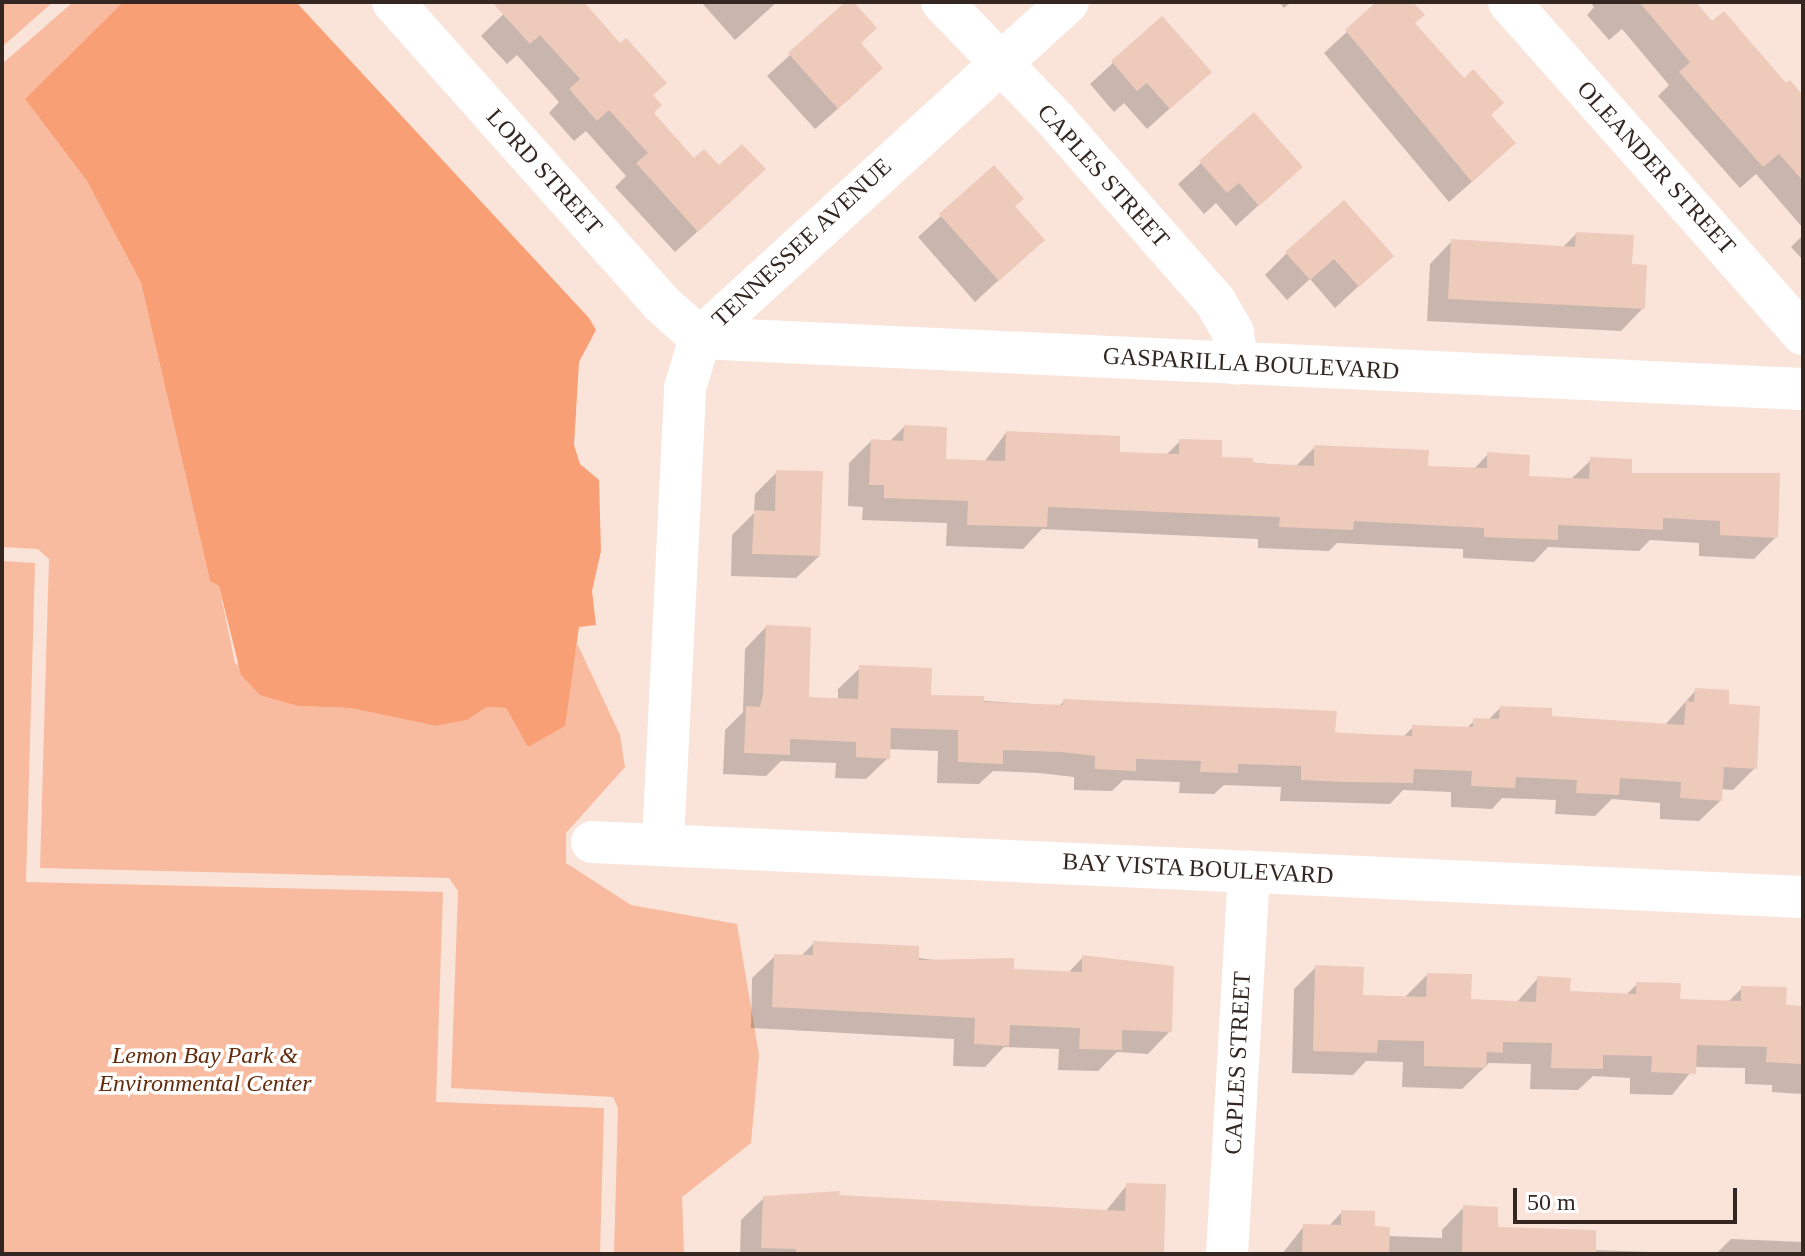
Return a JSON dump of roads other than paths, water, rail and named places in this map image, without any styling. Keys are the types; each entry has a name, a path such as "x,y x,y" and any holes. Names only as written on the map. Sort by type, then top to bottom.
{"street":[{"name":"LORD STREET","path":"393,2 661,303 700,338"},
{"name":"CAPLES STREET","path":"942,2 998,64 1055,119 1215,301 1233,332 1237,364"},
{"name":"TENNESSEE AVENUE","path":"663,842 685,388 700,338 1068,2"},
{"name":"OLEANDER STREET","path":"1509,2 1803,334"},
{"name":"GASPARILLA BOULEVARD","path":"700,338 1803,389"},
{"name":"BAY VISTA BOULEVARD","path":"592,842 663,842 1803,897"},
{"name":"CAPLES STREET","path":"1227,1254 1249,872"}],"park label":[{"name":"Lemon Bay Park & Environmental Center","path":"205,1070"}]}
